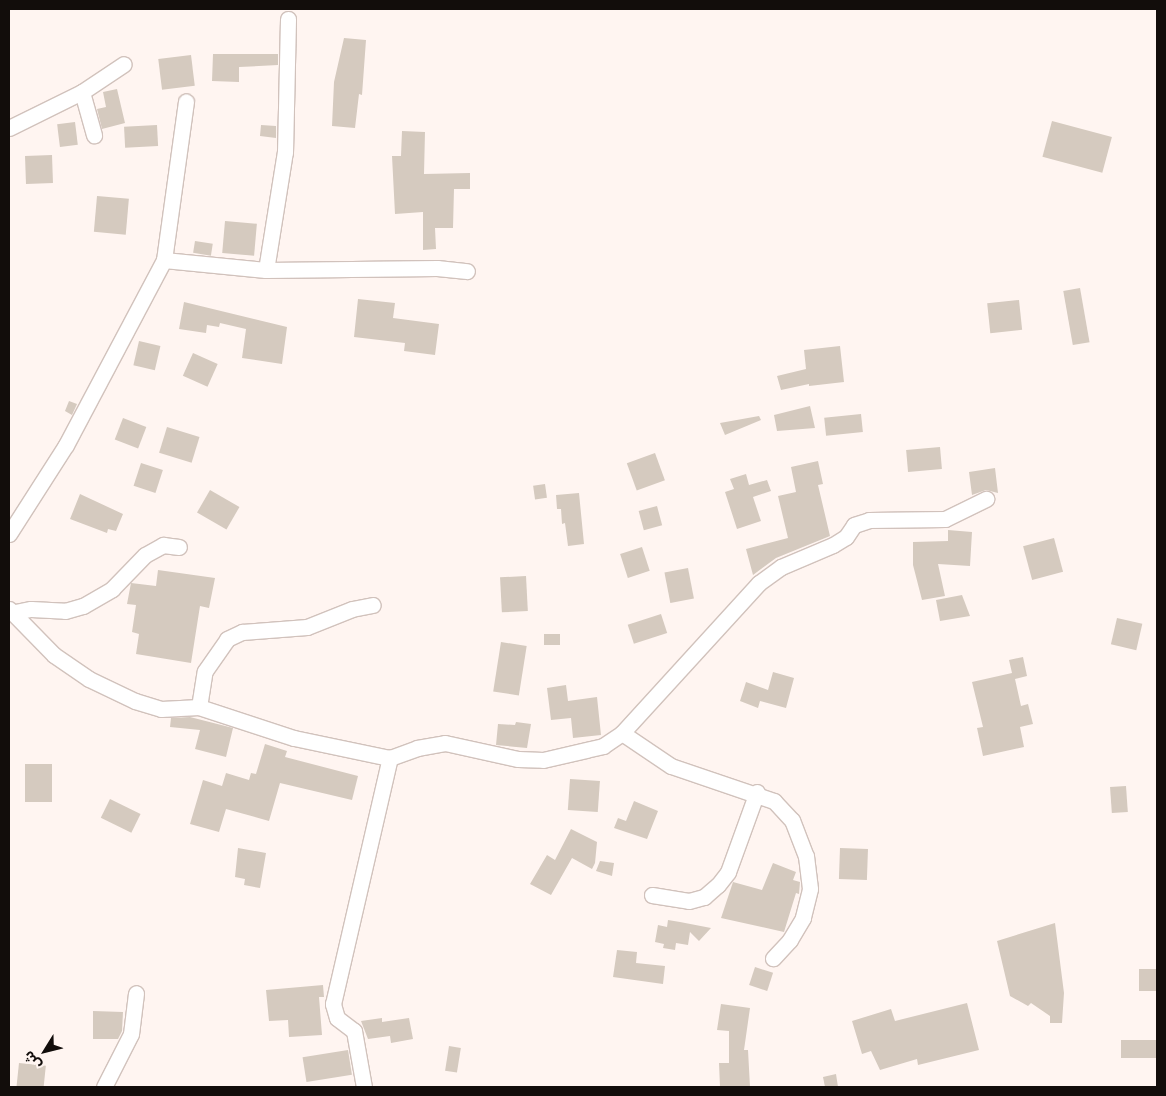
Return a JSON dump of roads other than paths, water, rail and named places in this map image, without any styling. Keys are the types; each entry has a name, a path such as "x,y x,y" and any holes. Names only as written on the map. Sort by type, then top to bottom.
{"street":[{"path":"266,270 285,152 288,19"},
{"path":"9,128 82,92 124,64"},
{"path":"82,92 94,135"},
{"path":"9,534 31,504 66,445 164,260 186,102"},
{"path":"164,260 266,270 437,268 467,271"},
{"path":"12,610 47,649 89,679 135,701 161,709 199,708 294,738 390,758 417,748 445,744 518,759 543,760 603,746 622,733 759,583 781,567 833,545 846,537 854,526 869,520 945,518 986,499"},
{"path":"12,610 65,611 83,606 112,589 145,555 164,545 178,547"},
{"path":"199,708 204,671 227,639 242,632 307,627 352,609 373,605"},
{"path":"622,733 671,766 757,792 774,801 792,820 806,856 810,890 803,918 790,940 773,958"},
{"path":"364,1087 354,1031 337,1018 333,1004 390,758"},
{"path":"652,895 689,901 704,897 718,885 728,872 757,792"},
{"path":"104,1087 131,1034 136,993"}]}
